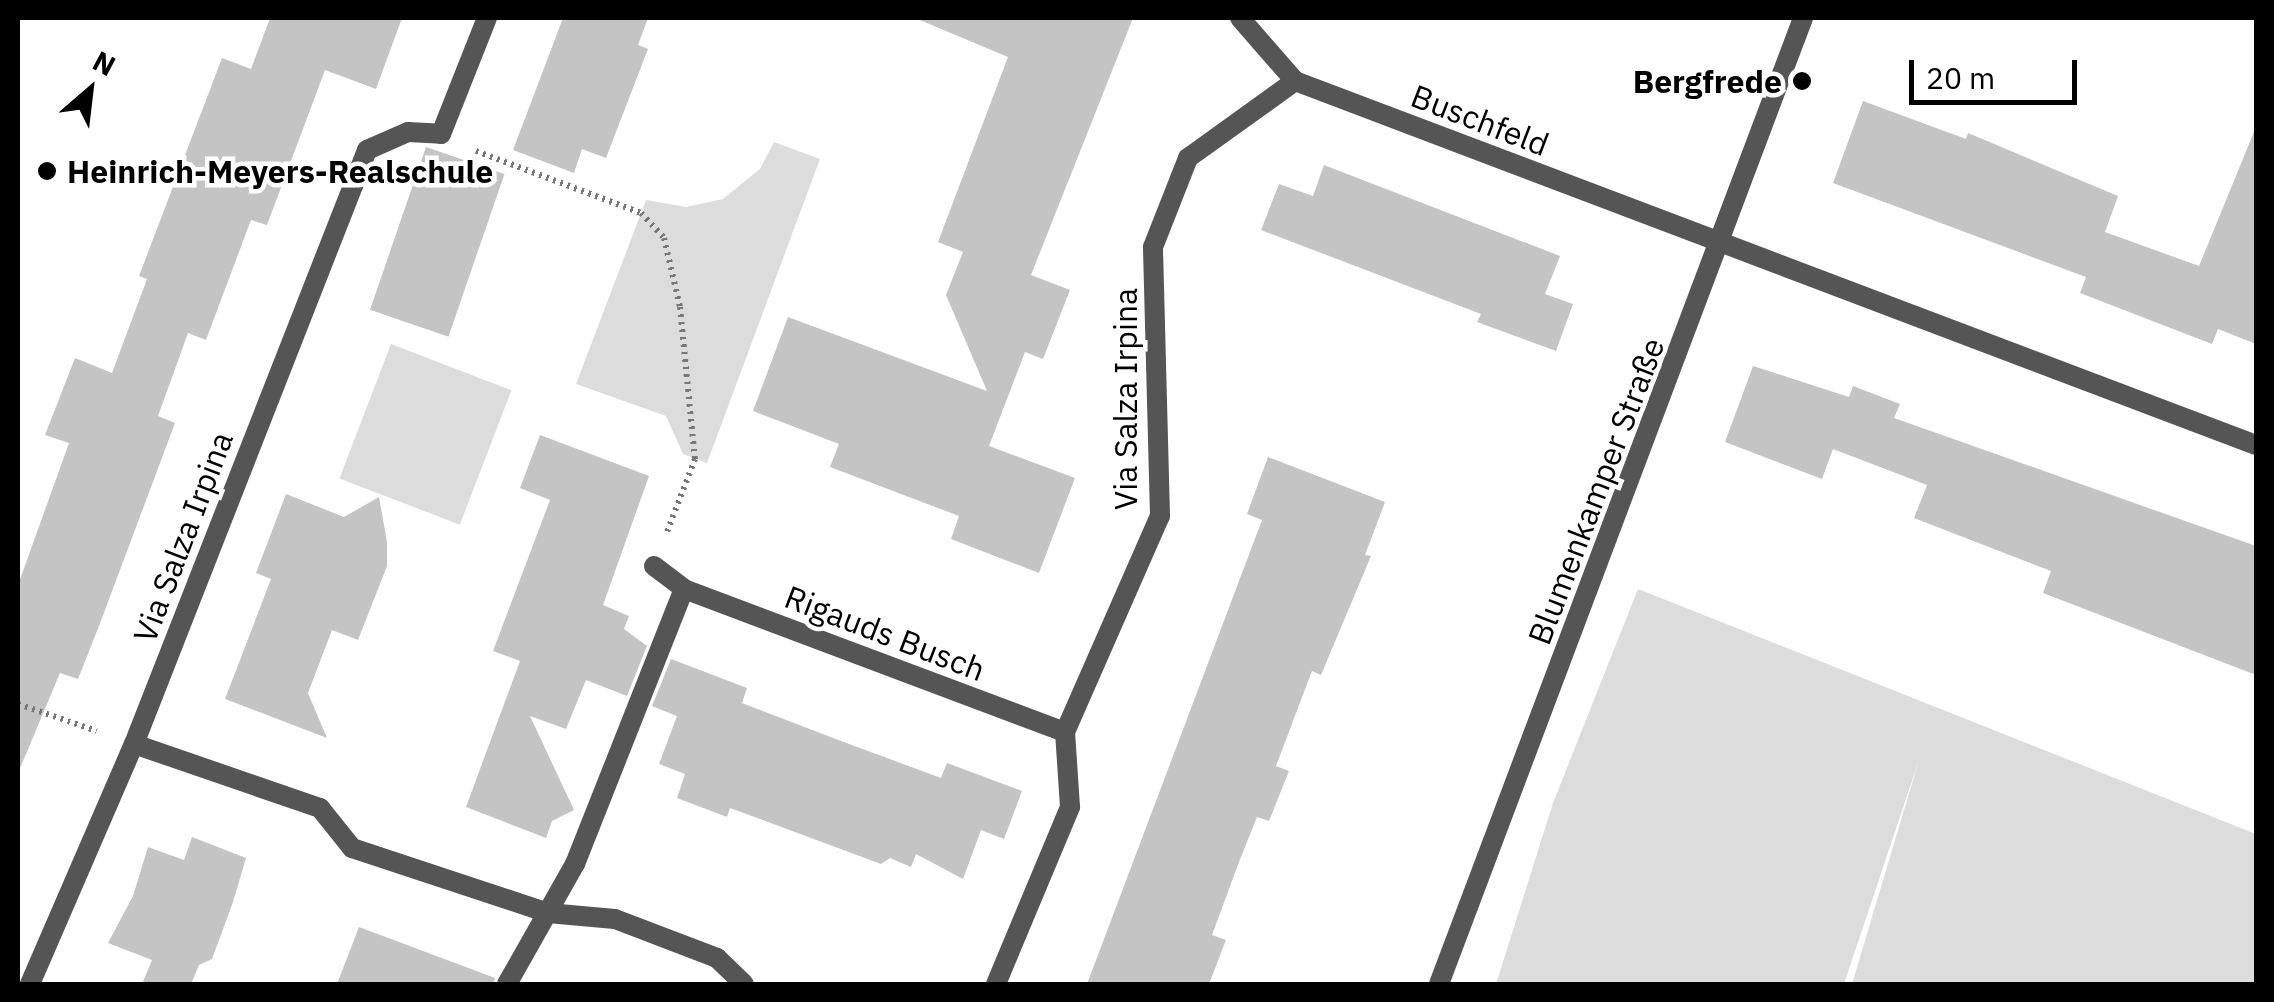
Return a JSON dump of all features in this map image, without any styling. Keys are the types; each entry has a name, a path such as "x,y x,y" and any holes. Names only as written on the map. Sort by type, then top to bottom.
{"street":[{"path":"441,134 487,18"},
{"name":"Buschfeld","path":"1240,18 1295,81 1723,244"},
{"name":"Blumenkamper Straße","path":"1439,984 1723,244 1803,18"},
{"name":"Via Salza Irpina","path":"996,984 1070,808 1065,732 1160,516 1153,247 1188,158 1295,81"},
{"name":"Via Salza Irpina","path":"30,984 134,744 366,150 408,132 441,134"},
{"path":"1723,244 2256,445"},
{"name":"Rigauds Busch","path":"654,566 684,589 1065,732"},
{"path":"507,984 575,864 684,589"},
{"path":"134,744 320,808 352,848 548,913 615,919 717,958 744,984"}],"path":[{"path":"441,134 641,213 664,238 680,307 694,459 654,566"},
{"path":"18,704 134,744"}],"shaded area":[{"path":"774,142 820,159 707,463 683,454 666,416 576,384 646,200 686,207 723,199 760,169"},
{"path":"391,344 511,390 460,525 339,478"},
{"path":"1638,589 2256,834 2256,984 1852,984 1919,760 1844,984 1496,984 1553,803"}],"building":[{"path":"270,18 402,18 376,89 325,70 267,225 251,220 206,340 188,333 158,416 175,423 99,626 78,679 60,673 18,773 18,585 69,443 45,435 75,358 112,373 147,279 139,276 222,58 251,69"},
{"path":"563,18 648,18 638,45 648,49 606,158 582,149 574,173 513,150"},
{"path":"915,18 1133,18 1031,275 1070,290 1043,359 1025,352 989,446 1075,478 1039,573 951,539 959,516 830,467 839,444 753,411 788,317 987,391 946,295 963,252 938,242 1008,57"},
{"path":"1863,101 1966,139 1968,133 2118,196 2105,232 2199,266 2256,127 2256,344 2218,329 2212,344 2080,293 2086,277 1833,183"},
{"path":"426,147 504,174 448,337 370,310"},
{"path":"1324,165 1560,256 1545,294 1573,304 1556,351 1477,322 1481,314 1261,230 1279,184 1313,196"},
{"path":"1753,366 1849,397 1853,386 1900,404 1894,418 2256,546 2256,675 2043,593 2051,571 1914,518 1927,485 1833,449 1822,479 1725,442"},
{"path":"540,435 649,476 603,605 629,616 624,629 647,646 627,696 586,680 566,729 530,716 574,810 552,821 546,838 466,807 520,661 493,651 550,500 520,488"},
{"path":"1268,457 1385,502 1365,555 1371,556 1321,675 1312,671 1276,766 1289,771 1269,821 1257,817 1239,862 1212,935 1226,940 1209,984 1087,984 1262,520 1247,514"},
{"path":"286,494 344,517 379,497 387,542 387,566 358,640 332,630 308,693 327,738 225,699 271,579 256,573"},
{"path":"671,659 747,688 742,703 841,741 941,778 947,763 1022,791 1004,839 981,830 963,879 916,854 911,867 890,858 881,864 730,808 727,817 677,798 685,774 659,764 677,716 652,706"},
{"path":"192,837 246,858 233,902 212,959 199,965 191,984 142,984 152,960 108,943 133,896 148,847 184,860"},
{"path":"359,927 495,978 493,984 337,984"}],"place":[{"name":"Bergfrede","path":"1802,81"},
{"name":"Heinrich-Meyers-Realschule","path":"47,171"}]}
